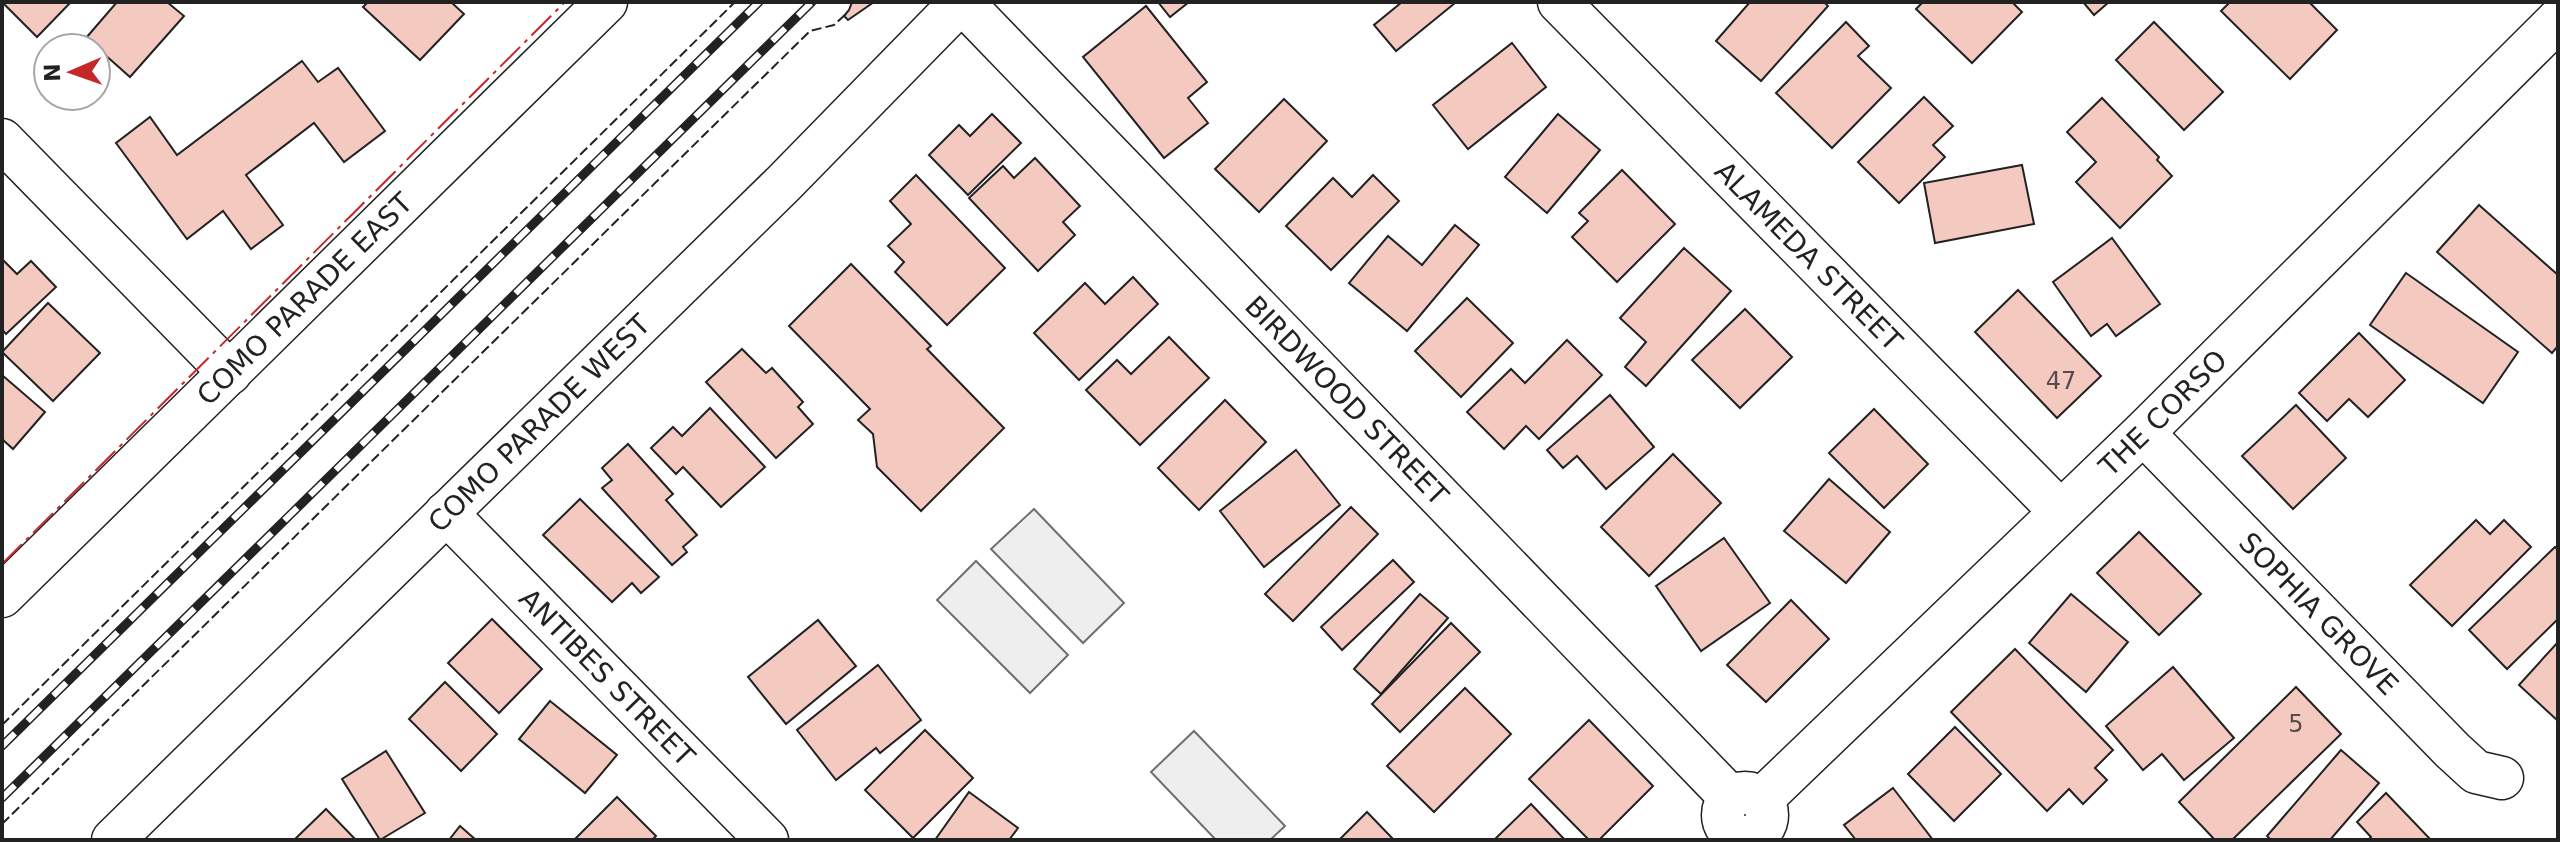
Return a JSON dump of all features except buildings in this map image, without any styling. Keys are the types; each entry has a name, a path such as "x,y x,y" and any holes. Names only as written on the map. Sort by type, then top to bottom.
{"street":[{"name":"COMO PARADE EAST","path":"2,596 606,2"},
{"name":"COMO PARADE WEST","path":"113,840 784,183 961,2"},
{"name":"BIRDWOOD STREET","path":"961,2 1743,823"},
{"name":"ALAMEDA STREET","path":"1559,2 2059,510"},
{"name":"THE CORSO","path":"1743,823 2059,510 2143,433 2557,22"},
{"path":"2,140 230,373"},
{"name":"SOPHIA GROVE","path":"2143,433 2452,750 2476,772 2502,778"},
{"name":"ANTIBES STREET","path":"446,513 767,840"}],"shaded area":[{"path":"1034,509 1124,603 1083,643 991,549"},
{"path":"976,561 1068,655 1030,693 937,600"},
{"path":"1194,731 1285,826 1270,840 1216,840 1151,772"}],"railway":[{"path":"2,746 759,2"},
{"path":"2,798 812,2"}],"fence":[{"path":"2,725 735,2"},
{"path":"2,824 810,31 834,25 847,13"}],"power":[{"path":"2,564 565,2"}]}
